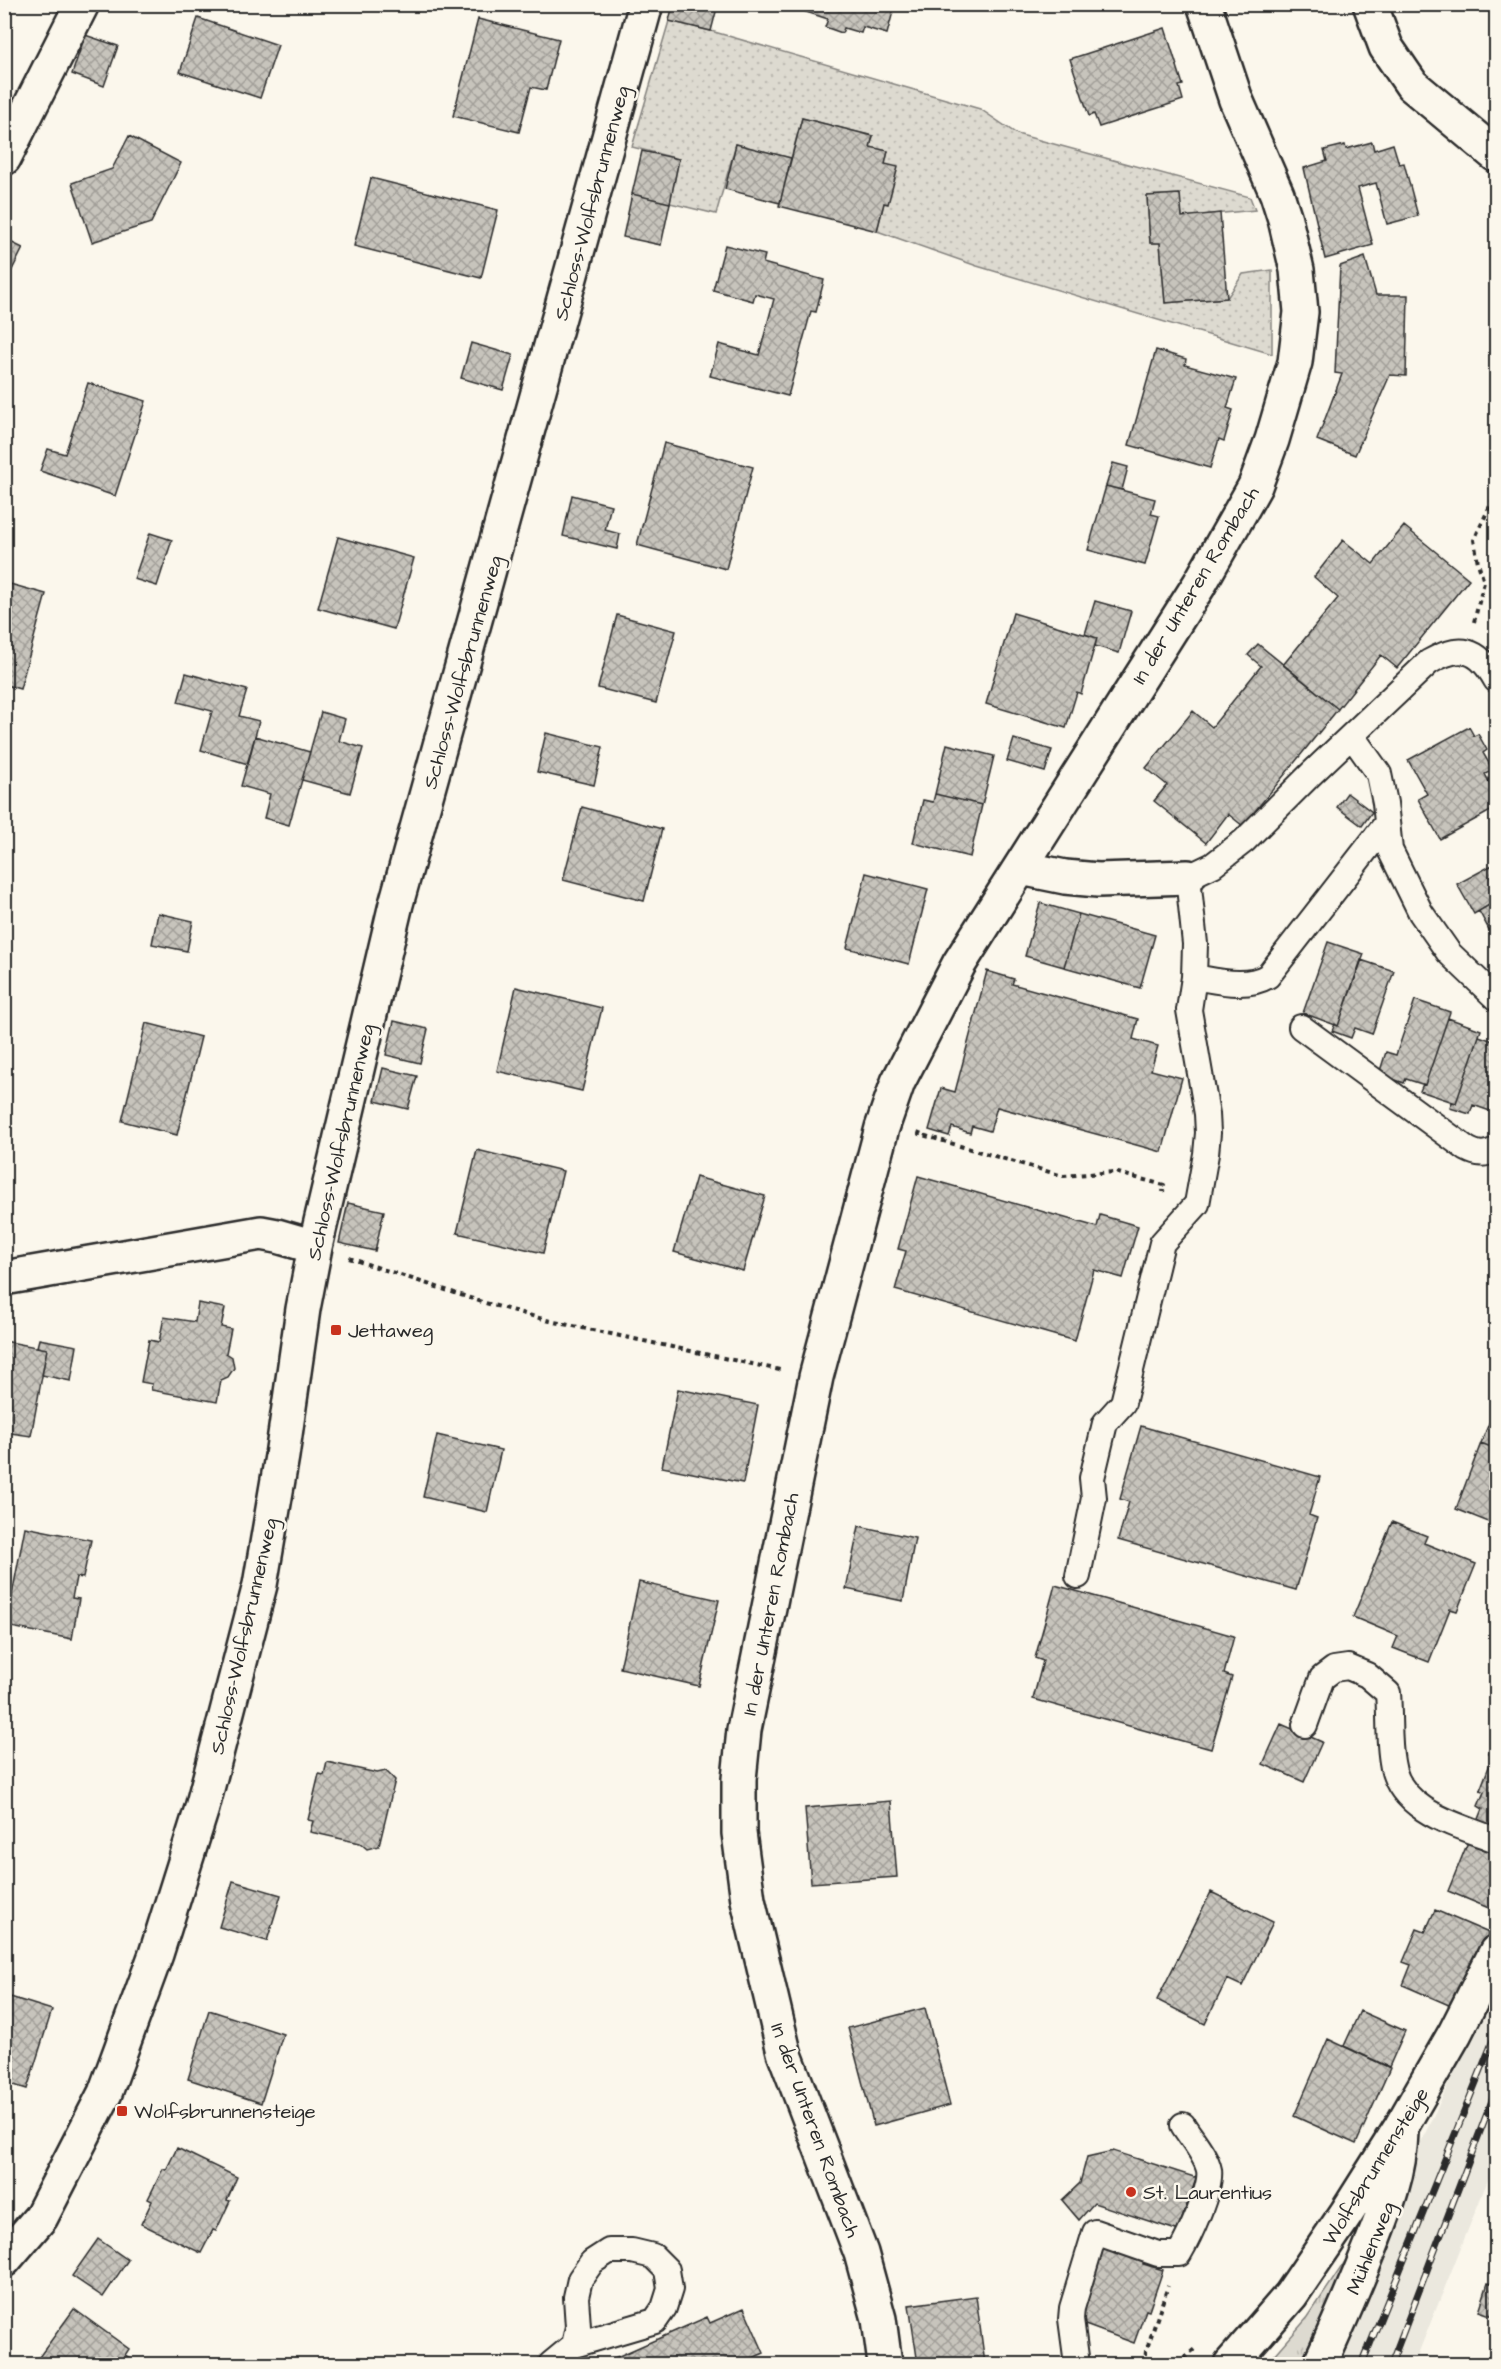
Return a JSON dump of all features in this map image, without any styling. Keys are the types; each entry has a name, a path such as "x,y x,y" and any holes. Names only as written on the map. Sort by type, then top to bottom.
{"street":[{"path":"4,158 82,4"},
{"name":"Schloss-Wolfsbrunnenweg","path":"4,2260 41,2217 105,2093 156,1954 202,1808 260,1585 282,1456 303,1309 315,1247 396,904 646,4"},
{"name":"In der Unteren Rombach","path":"885,2364 879,2319 861,2253 784,2052 748,1900 739,1833 739,1779 744,1730 816,1377 882,1128 898,1082 959,964 1193,596 1241,513 1255,486 1269,449 1295,362 1301,312 1292,247 1277,194 1236,100 1204,4"},
{"path":"1370,4 1386,46 1412,84 1497,155"},
{"path":"1021,868 1065,877 1098,880 1188,877"},
{"path":"4,1278 261,1233 315,1247"},
{"name":"Wolfsbrunnensteige","path":"1231,2364 1261,2331 1308,2272 1401,2127 1460,2026 1497,1952"},
{"name":"Mühlenweg","path":"1320,2364 1352,2295 1391,2196 1398,2167 1401,2127"}],"lane":[{"path":"1078,1576 1094,1498 1092,1478 1105,1423 1123,1403 1162,1243 1197,1204 1208,1133 1189,1010 1194,977 1193,908 1188,877 1231,854 1429,662 1450,651 1466,651 1476,654 1485,662 1497,680"},
{"path":"1352,736 1379,774 1385,803 1389,844 1396,864 1421,913 1449,953 1497,998"},
{"path":"1194,977 1245,983 1255,982 1268,976 1386,824"},
{"path":"1301,1027 1467,1149 1475,1154 1497,1150"},
{"path":"1305,1725 1322,1678 1334,1670 1348,1667 1367,1675 1388,1693 1392,1764 1396,1780 1404,1794 1434,1814 1497,1840"},
{"path":"1077,2364 1071,2319 1095,2232 1158,2254 1179,2254 1191,2233 1208,2185 1209,2170 1183,2125"},
{"path":"551,2364 574,2345 655,2321 664,2308 670,2289 667,2270 653,2256 632,2251 609,2251 592,2262 580,2280 576,2297 578,2327 574,2345"}],"path":[{"path":"1466,651 1484,582 1474,540 1497,493"},
{"path":"922,1123 919,1134 1063,1176 1114,1172 1164,1185 1162,1196 1197,1204"},
{"path":"315,1247 482,1302 550,1321 816,1377"},
{"path":"1145,2364 1146,2351 1169,2283"}],"shaded area":[{"path":"1496,1984 1496,2160 1414,2364 1337,2364 1412,2161"}],"green space":[{"path":"669,21 711,31 980,109 1017,134 1250,197 1255,210 1182,217 1179,194 1147,196 1150,243 1160,243 1165,303 1227,298 1243,274 1272,270 1272,354 977,266 877,231 884,203 885,164 888,151 870,147 873,136 802,118 791,158 736,144 716,214 670,203 679,159 632,147"},
{"path":"1412,2161 1337,2364 1267,2364 1308,2317"}],"building":[{"path":"673,4 718,4 711,31 669,21"},
{"path":"802,4 895,4 887,34 863,27 861,33 844,28 842,33 825,27 828,19 800,10"},
{"path":"1237,4 1266,4 1237,9"},
{"path":"198,18 278,45 260,98 180,72"},
{"path":"478,19 559,39 546,90 531,87 519,132 453,116"},
{"path":"1165,28 1183,85 1179,86 1183,100 1099,127 1094,114 1089,116 1070,59"},
{"path":"85,35 118,46 104,86 72,74"},
{"path":"802,118 873,136 870,147 888,151 885,164 898,167 888,204 884,203 877,231 779,206"},
{"path":"129,136 181,163 151,223 92,242 72,183 112,169"},
{"path":"1372,142 1374,150 1393,144 1399,164 1404,163 1418,216 1387,224 1376,183 1358,188 1373,245 1325,259 1304,168 1327,161 1324,150 1345,145 1346,149"},
{"path":"736,144 791,158 780,203 725,189"},
{"path":"642,151 679,159 670,203 632,194"},
{"path":"371,178 498,210 481,278 354,246"},
{"path":"632,194 670,203 661,245 623,237"},
{"path":"1180,194 1182,217 1220,213 1227,298 1165,303 1160,243 1150,243 1147,196"},
{"path":"4,239 23,248 4,286"},
{"path":"725,245 765,255 763,263 824,280 816,312 811,311 788,396 710,376 719,344 759,355 774,299 755,294 753,301 713,290"},
{"path":"1365,257 1376,295 1408,295 1406,376 1390,375 1355,455 1317,440 1342,374 1335,373 1340,266"},
{"path":"471,343 513,355 503,390 461,378"},
{"path":"1156,350 1186,359 1185,365 1236,379 1227,408 1233,410 1224,441 1219,439 1210,468 1129,445"},
{"path":"88,383 146,401 115,496 40,471 48,449 65,454"},
{"path":"664,443 753,467 726,569 637,545"},
{"path":"1113,463 1128,467 1122,490 1106,486"},
{"path":"1106,486 1155,499 1151,514 1159,516 1145,565 1088,550"},
{"path":"572,495 611,505 605,530 620,534 617,549 563,536"},
{"path":"1404,526 1469,579 1397,668 1381,655 1338,709 1283,665 1338,598 1314,577 1343,540 1373,564"},
{"path":"150,533 172,540 157,586 134,579"},
{"path":"338,537 414,558 394,629 318,608"},
{"path":"10,584 46,594 20,689 6,685 4,690 4,603"},
{"path":"1095,601 1131,611 1119,653 1095,646 1097,638 1085,634"},
{"path":"1013,613 1097,638 1081,694 1077,692 1066,728 986,704"},
{"path":"617,615 676,631 656,703 598,688"},
{"path":"1258,644 1338,709 1243,826 1228,814 1206,843 1154,801 1167,785 1146,768 1193,711 1212,727 1261,666 1248,655"},
{"path":"186,673 247,690 239,716 259,721 248,764 201,750 212,711 178,702"},
{"path":"321,712 345,719 339,741 363,748 350,793 302,780"},
{"path":"1469,727 1474,736 1478,734 1487,750 1483,753 1493,770 1485,774 1496,795 1496,808 1440,839 1418,799 1427,794 1408,760"},
{"path":"546,733 603,747 594,785 537,772"},
{"path":"255,736 310,752 289,825 264,818 270,794 241,786"},
{"path":"1014,739 1052,750 1045,772 1007,761"},
{"path":"947,744 994,756 982,805 935,794"},
{"path":"1347,793 1372,812 1362,826 1337,807"},
{"path":"935,794 982,805 970,857 913,843 923,800 933,802"},
{"path":"582,807 662,829 644,901 563,880"},
{"path":"1496,863 1496,901 1474,914 1457,884"},
{"path":"866,873 928,889 909,964 847,948"},
{"path":"1496,901 1496,941 1495,941 1479,911"},
{"path":"1040,903 1079,914 1064,967 1025,956"},
{"path":"158,913 193,921 187,951 152,944"},
{"path":"1079,914 1155,935 1140,988 1064,967"},
{"path":"1328,942 1364,954 1338,1026 1303,1013"},
{"path":"1361,960 1394,971 1372,1034 1355,1028 1351,1038 1332,1031 1335,1024 1338,1026"},
{"path":"987,971 1014,979 1012,984 1138,1019 1133,1039 1158,1046 1151,1070 1182,1078 1162,1152 997,1107 990,1131 972,1126 970,1133 952,1127 949,1136 929,1130 941,1088 955,1092"},
{"path":"516,987 602,1008 582,1091 497,1071"},
{"path":"1415,1000 1450,1012 1425,1085 1406,1079 1404,1083 1379,1074 1386,1052 1396,1055"},
{"path":"1448,1018 1481,1030 1456,1103 1420,1091 1423,1084 1425,1085"},
{"path":"394,1021 428,1029 420,1063 386,1055"},
{"path":"146,1023 201,1037 177,1135 122,1121"},
{"path":"1479,1036 1496,1042 1496,1093 1490,1111 1473,1105 1470,1114 1450,1108 1452,1102 1456,1103"},
{"path":"383,1068 417,1076 408,1109 375,1101"},
{"path":"477,1150 563,1171 543,1253 457,1233"},
{"path":"918,1176 1097,1227 1100,1215 1138,1226 1123,1278 1094,1270 1075,1341 895,1290 906,1251 898,1249"},
{"path":"696,1177 765,1196 743,1271 674,1252"},
{"path":"348,1203 384,1211 375,1251 339,1243"},
{"path":"198,1303 225,1308 221,1327 231,1329 226,1353 232,1357 234,1368 228,1377 221,1380 217,1402 151,1390 152,1384 141,1382 149,1340 159,1342 164,1317 195,1322"},
{"path":"39,1339 77,1346 71,1381 42,1375 47,1349 37,1347"},
{"path":"4,1341 47,1349 31,1436 4,1432"},
{"path":"678,1389 758,1405 743,1483 662,1467"},
{"path":"1496,1406 1496,1449 1481,1443"},
{"path":"1141,1426 1320,1477 1309,1515 1317,1518 1296,1590 1118,1540 1129,1502 1120,1499"},
{"path":"437,1435 501,1450 487,1512 423,1497"},
{"path":"1481,1443 1496,1449 1496,1525 1456,1509"},
{"path":"1392,1522 1427,1536 1424,1543 1476,1564 1457,1611 1450,1609 1429,1662 1393,1648 1398,1636 1353,1617"},
{"path":"859,1526 915,1538 903,1601 846,1589"},
{"path":"25,1527 91,1540 83,1578 76,1577 72,1598 79,1599 72,1639 6,1626"},
{"path":"639,1582 719,1600 699,1686 620,1668"},
{"path":"1055,1585 1234,1636 1224,1674 1232,1677 1211,1749 1033,1699 1043,1661 1035,1658"},
{"path":"1281,1724 1322,1742 1304,1782 1263,1764"},
{"path":"1496,1732 1496,1756 1489,1754"},
{"path":"327,1762 377,1773 386,1771 395,1780 379,1846 367,1849 360,1843 310,1832 313,1821 308,1820 319,1774 324,1775"},
{"path":"1490,1764 1496,1767 1496,1838 1475,1829 1483,1809 1478,1806 1484,1792 1480,1790"},
{"path":"891,1801 897,1877 811,1883 805,1808"},
{"path":"1468,1842 1496,1854 1496,1911 1448,1891"},
{"path":"233,1881 281,1895 267,1941 219,1927"},
{"path":"1211,1892 1273,1922 1242,1986 1227,1979 1205,2024 1157,2000"},
{"path":"1435,1910 1491,1934 1458,2009 1403,1985 1411,1965 1403,1962 1417,1929 1425,1932"},
{"path":"4,1995 52,2010 27,2089 4,2082"},
{"path":"925,2008 950,2105 874,2126 848,2028"},
{"path":"209,2010 283,2034 261,2103 188,2079"},
{"path":"1360,2011 1405,2031 1389,2067 1344,2046"},
{"path":"1328,2039 1390,2068 1356,2144 1294,2116"},
{"path":"177,2148 237,2177 227,2200 230,2201 216,2231 213,2230 201,2253 141,2224 152,2201 148,2199"},
{"name":"St. Laurentius","path":"1113,2151 1194,2177 1199,2175 1201,2179 1195,2182 1179,2227 1183,2233 1180,2235 1176,2230 1094,2203 1079,2220 1062,2200 1080,2183 1087,2157"},
{"path":"98,2239 128,2260 103,2297 72,2276"},
{"path":"1098,2248 1144,2260 1143,2264 1163,2270 1149,2311 1146,2310 1134,2343 1077,2322"},
{"path":"1496,2276 1496,2317 1479,2311 1488,2283 1493,2285"},
{"path":"976,2296 985,2364 918,2364 909,2305"},
{"path":"744,2308 764,2353 739,2364 601,2364 707,2317 710,2323"},
{"path":"74,2309 129,2349 125,2355 139,2364 34,2364"}],"railway":[{"path":"1362,2364 1496,2033"},
{"path":"1391,2364 1496,2090"}],"place":[{"name":"Jettaweg","path":"336,1330"},
{"name":"Wolfsbrunnensteige","path":"122,2111"},
{"name":"St. Laurentius","path":"1131,2192"}]}
